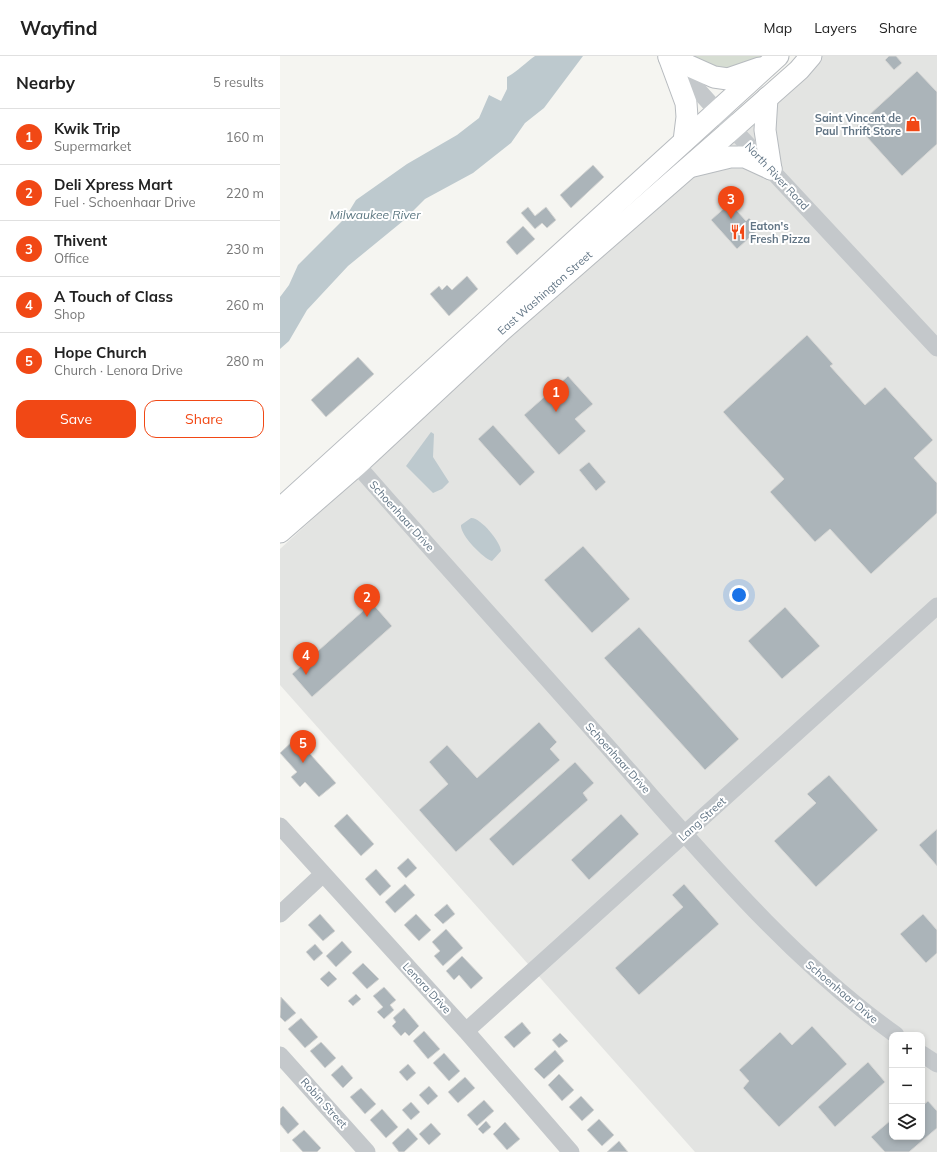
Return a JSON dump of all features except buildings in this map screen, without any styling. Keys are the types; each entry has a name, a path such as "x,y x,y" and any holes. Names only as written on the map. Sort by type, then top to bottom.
{"main road":[{"path":"669,56 714,77 724,79 728,79 772,61"},
{"path":"669,56 686,104 687,117 684,141"},
{"name":"East Washington Street","path":"280,532 357,465 502,330 733,129 811,56"},
{"name":"East Washington Street","path":"280,509 772,61"},
{"path":"767,98 765,130 771,169"},
{"path":"690,167 730,157 745,157 771,169"}],"street":[{"name":"North River Road","path":"669,56 733,129 937,348"},
{"name":"Schoenhaar Drive","path":"357,465 685,834 800,957 892,1032"},
{"name":"Lang Street","path":"466,1031 937,606"},
{"name":"Lenora Drive","path":"280,826 466,1031 571,1152"},
{"path":"280,914 323,874"},
{"name":"Robin Street","path":"280,1055 367,1152"},
{"path":"925,1056 937,1064"}],"shaded area":[{"path":"694,56 762,56 744,66 728,70 712,67"},
{"path":"815,56 937,56 937,1152 695,1152 280,685 280,549"}],"water":[{"name":"Milwaukee River","path":"535,56 583,56 544,108 525,123 511,143 473,173 425,199 403,221 348,266 307,310 289,341 280,349 280,297 289,285 298,265 345,218 356,200 407,164 457,135 479,118 489,95 501,101 507,89 507,77"},
{"path":"431,432 434,434 433,457 449,482 442,489 433,493 406,466"},
{"path":"471,518 479,521 498,542 501,551 492,561 478,551 464,534 461,525"}],"place":[{"name":"Saint Vincent de Paul Thrift Store","path":"913,124"},
{"name":"Thivent","path":"731,219"},
{"name":"Eaton's Fresh Pizza","path":"738,232"},
{"name":"Kwik Trip","path":"556,412"},
{"name":"Deli Xpress Mart","path":"367,617"},
{"name":"A Touch of Class","path":"306,675"},
{"name":"Hope Church","path":"303,763"}]}
